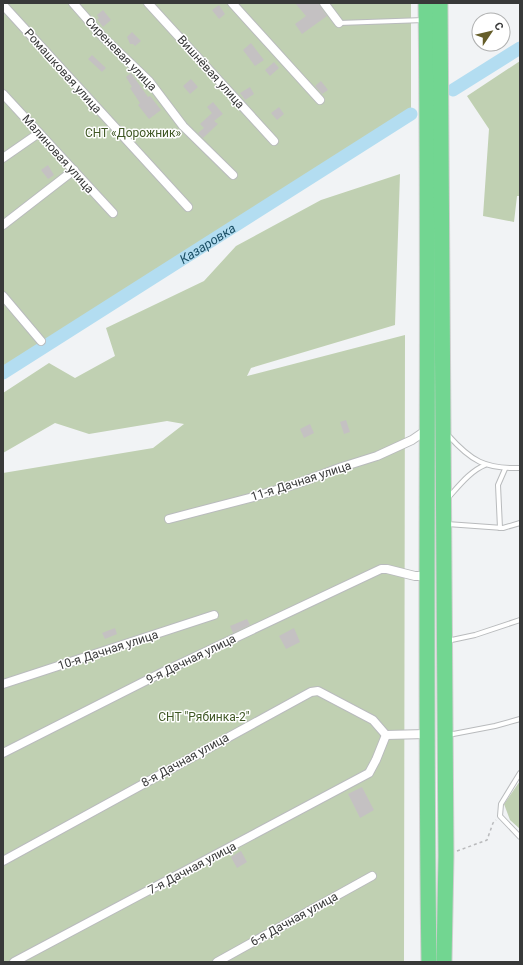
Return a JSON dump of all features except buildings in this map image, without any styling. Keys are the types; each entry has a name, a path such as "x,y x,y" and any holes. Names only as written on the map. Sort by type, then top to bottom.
{"highway":[{"path":"426,3 435,429 444,524 446,856 444,962"},
{"path":"429,962 426,734 426,576 435,429 440,3"},
{"path":"426,718 445,718"}],"street":[{"name":"Сиреневая улица","path":"73,3 102,36 149,81 183,126 233,175"},
{"name":"Вишнёвая улица","path":"148,3 274,142"},
{"path":"232,3 320,100"},
{"path":"324,3 339,23"},
{"name":"Ромашковая улица","path":"3,5 188,207"},
{"name":"Малиновая улица","path":"4,95 113,213"},
{"path":"3,158 39,133"},
{"path":"3,225 74,170"},
{"path":"3,296 41,342"},
{"name":"11-я Дачная улица","path":"169,519 257,496 296,484 377,456 435,429"},
{"name":"9-я Дачная улица","path":"3,753 168,670 381,569 387,569 415,576 426,576"},
{"name":"10-я Дачная улица","path":"3,684 214,615"},
{"name":"8-я Дачная улица","path":"3,861 311,692 318,691 373,720 386,734"},
{"path":"386,734 426,734"},
{"name":"7-я Дачная улица","path":"14,962 369,773 376,760 386,734"},
{"name":"6-я Дачная улица","path":"217,962 372,876"},
{"path":"445,934 447,962"}],"lane":[{"path":"339,23 426,20"},
{"path":"435,429 467,454 485,465 505,468 520,468"},
{"path":"443,503 472,473 479,467 485,465"},
{"path":"500,528 498,485 505,468"},
{"path":"444,524 500,528 520,523"},
{"path":"445,642 475,635 520,620"},
{"path":"445,735 494,726 520,719"},
{"path":"520,773 500,804 500,816 520,837"}],"path":[{"path":"446,856 468,846 487,840 493,823 500,816"}],"green space":[{"name":"СНТ «Дорожник»","path":"3,3 411,3 411,110 3,371"},
{"path":"520,61 520,196 517,196 514,222 483,216 489,129 467,96"},
{"name":"СНТ \"Рябинка-2\"","path":"400,174 395,325 251,368 247,376 405,335 404,962 3,962 3,473 153,448 184,424 167,421 89,434 55,423 3,453 3,393 49,363 75,378 115,356 106,328 204,281 236,246 321,200"},
{"path":"520,781 520,829 510,820 504,804"}],"waterway":[{"name":"Казаровка","path":"453,90 520,48"},
{"name":"Казаровка","path":"3,373 411,114"}]}
